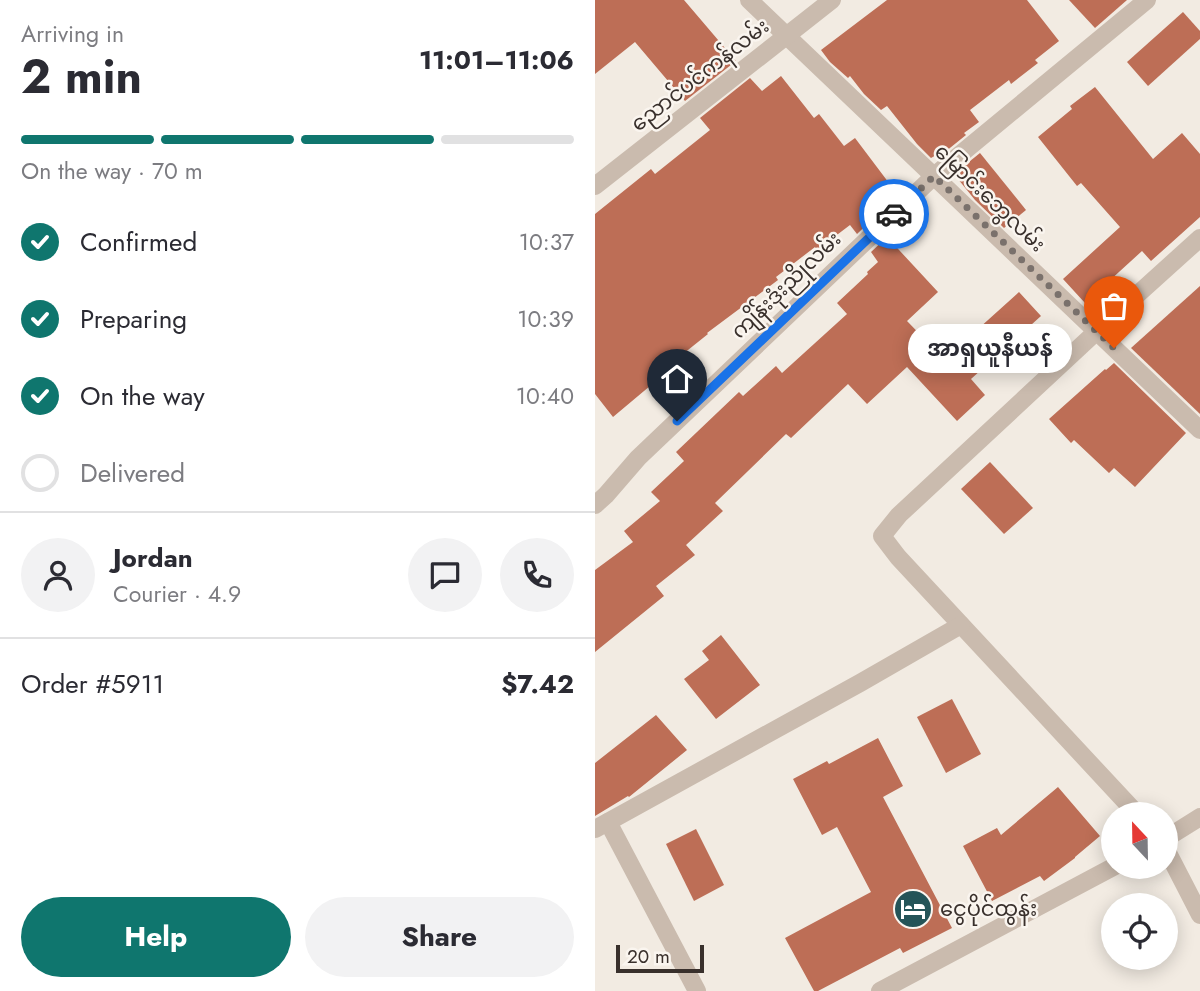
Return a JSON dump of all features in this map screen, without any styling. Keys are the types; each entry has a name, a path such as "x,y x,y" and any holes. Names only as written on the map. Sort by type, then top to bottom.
{"street":[{"name":"မြောင်းဘွေလမ်း","path":"750,0 1200,430"},
{"name":"ညောင်ပင်ကန်လမ်း","path":"595,186 832,0"},
{"name":"ကျိန်းဒုံးညိုလမ်း","path":"595,505 638,458 934,176 1147,0"},
{"path":"1126,802 898,557 882,536 899,515 1200,239"},
{"path":"698,991 602,825 961,625"},
{"path":"1178,831 1200,817"},
{"path":"880,991 1101,873"},
{"path":"1178,873 1200,915"}],"building":[{"path":"595,0 684,0 736,61 685,101 635,42 595,74"},
{"path":"887,0 1027,0 1059,41 1035,60 1038,63 1011,84 1009,80 970,110 979,122 940,156 938,154 931,158 887,106 881,110 850,76 848,78 830,62 821,50"},
{"path":"1069,0 1127,0 1095,28"},
{"path":"1183,12 1200,31 1200,39 1148,86 1127,62"},
{"path":"781,76 814,118 819,114 844,146 855,138 898,195 857,234 850,225 817,250 815,247 776,277 778,280 707,333 673,362 675,365 613,417 595,394 595,214 651,169 655,174 710,130 700,118 750,78 762,91"},
{"path":"1095,87 1153,159 1182,133 1200,154 1200,217 1151,261 1142,251 1085,303 1063,279 1120,227 1081,183 1077,186 1038,137 1072,109 1070,106"},
{"path":"980,153 1026,210 1004,228 975,200 954,174"},
{"path":"887,237 938,292 907,321 938,353 942,349 948,356 1019,292 1041,316 971,379 985,395 957,421 907,367 867,404 848,384 791,438 786,434 715,503 723,511 686,545 695,555 656,586 664,596 595,652 595,570 633,542 624,531 660,501 651,492 684,461 676,452 739,392 743,396 776,366 782,373 847,314 837,303 878,262 871,252"},
{"path":"1200,286 1200,414 1131,348"},
{"path":"1114,363 1186,433 1135,487 1114,468 1109,473 1074,440 1071,443 1049,419"},
{"path":"990,462 1033,508 1004,534 961,489"},
{"path":"721,635 760,685 716,719 684,679 709,660 702,651"},
{"path":"952,699 981,754 946,773 917,717"},
{"path":"656,715 687,750 629,797 595,816 595,763"},
{"path":"878,738 903,786 883,797 952,928 903,953 900,948 814,991 785,938 871,892 837,827 822,835 793,779 827,761 829,764"},
{"path":"1058,787 1100,836 1044,881 1040,876 992,901 963,846 997,828 1001,835"},
{"path":"696,829 724,885 694,901 666,844"}],"way so far":[{"path":"894,214 934,176 1114,348"}],"place":[{"name":"အာရှယူနီယန်","path":"1114,348"},
{"name":"ငွေပိုင်ထွန်း","path":"913,909"}],"route":[{"path":"677,421 894,214"}]}
